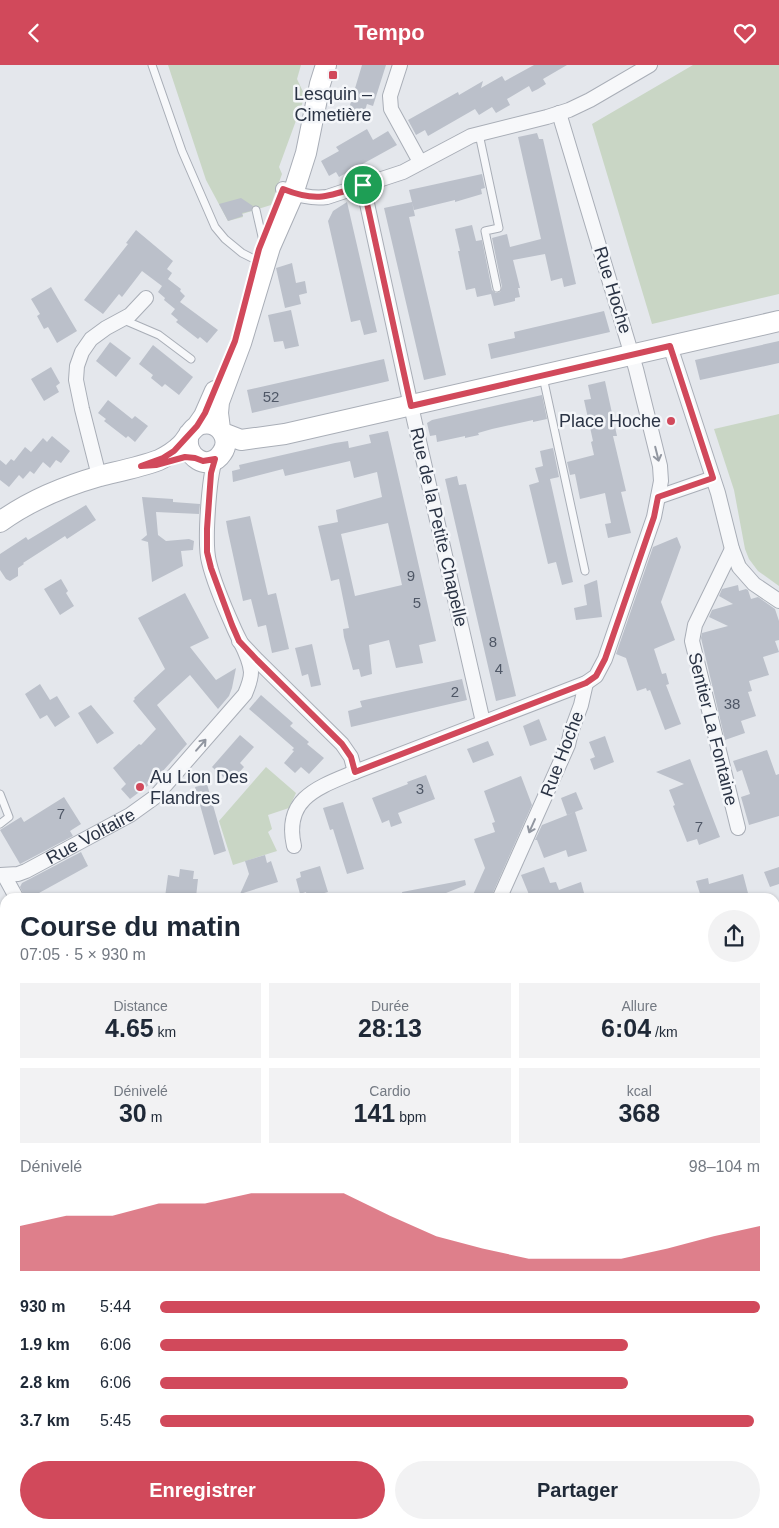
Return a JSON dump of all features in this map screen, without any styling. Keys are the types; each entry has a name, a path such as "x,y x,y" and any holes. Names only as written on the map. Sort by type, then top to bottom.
{"street":[{"path":"218,458 226,445 218,407 221,396 242,343 288,191 310,107 326,65"},
{"path":"400,65 390,96 390,109 420,162"},
{"path":"288,191 316,198 327,197 393,175 456,142 479,133 559,113 590,100 650,65"},
{"name":"Rue Hoche","path":"502,893 568,745 586,683 596,676 605,659 654,517 658,497 660,466 632,355 559,113"},
{"name":"Rue de la Petite Chapelle","path":"363,185 483,722"},
{"path":"0,522 45,495 99,476 141,466 170,454 182,443 204,416 213,396 235,341 256,260 263,241 288,191"},
{"path":"99,476 76,380 77,366 82,352 91,339 135,311 146,298"},
{"path":"195,458 188,449 187,443 193,430 210,424 241,440 284,434 779,321"},
{"path":"670,346 713,478 732,549 739,567 754,584 779,601"},
{"path":"141,466 156,465 185,457 203,461 218,458 236,449 284,434"},
{"name":"Rue Voltaire","path":"2,875 18,874 34,867 130,815 158,793 245,694 249,686 250,663 239,641 211,568 207,552 211,473 218,458"},
{"path":"658,497 713,478"},
{"name":"Sentier La Fontaine","path":"732,549 695,625 692,641 738,828"},
{"path":"239,641 342,744 351,757 355,772"},
{"path":"294,846 291,832 298,809 307,796 318,788 586,683"},
{"path":"2,875 13,893"}],"lane":[{"path":"152,65 182,151 216,227 225,239 242,253 256,260"},
{"path":"479,133 500,228 485,231 497,288"},
{"path":"256,210 263,241"},
{"path":"124,319 159,335 191,359"},
{"path":"542,376 585,571"},
{"path":"0,794 9,817 0,824"}],"green space":[{"path":"168,65 301,65 297,79 305,96 279,167 282,174 271,205 242,214 243,217 228,221 206,180"},
{"path":"693,65 779,65 779,294 652,324 592,124"},
{"path":"779,414 779,586 758,571 749,559 745,549 734,490 714,429"},
{"path":"266,767 296,793 289,808 268,815 272,829 268,832 277,851 233,865 219,821"}],"building":[{"path":"362,65 386,65 373,106 367,104 362,120 347,115"},
{"path":"534,65 567,65 543,79 546,84 538,89 532,92 529,86 507,99 510,105 496,113 492,107 479,115 475,109 428,136 425,130 416,135 408,120 458,92 459,95 483,81 481,88 502,76 505,81"},
{"path":"367,129 373,140 388,131 397,145 339,177 336,172 329,176 321,161 339,151 336,147"},
{"path":"537,133 539,139 543,139 576,284 564,287 562,278 551,281 545,254 513,260 520,288 518,288 520,297 515,298 515,301 494,306 491,294 477,297 475,288 466,290 455,229 472,225 476,241 482,240 492,290 496,293 500,292 502,287 492,238 507,234 510,247 541,239 518,137"},
{"path":"482,174 485,188 481,189 482,194 455,202 455,200 414,210 409,190"},
{"path":"241,198 253,206 251,211 242,213 243,216 228,221 219,204"},
{"path":"347,202 377,332 364,335 360,320 351,322 328,221 333,211"},
{"path":"412,202 415,216 409,217 446,375 424,380 384,208"},
{"path":"136,230 173,261 167,269 172,273 168,279 181,289 180,291 185,296 180,302 218,330 207,343 200,337 198,339 176,322 178,320 171,314 175,309 158,292 162,286 142,271 122,297 119,294 103,314 84,300 128,244 126,243"},
{"path":"292,263 296,283 305,281 307,293 299,295 301,304 285,308 276,268"},
{"path":"51,287 77,331 57,343 48,327 44,329 37,316 40,314 31,299"},
{"path":"291,310 299,346 285,349 283,341 274,342 268,315"},
{"path":"604,311 610,332 491,359 488,344 515,338 514,332"},
{"path":"779,341 779,363 700,380 695,360"},
{"path":"110,342 131,358 116,377 96,361"},
{"path":"153,345 193,377 179,395 165,384 162,387 151,378 153,375 139,364"},
{"path":"384,359 389,381 252,413 247,390"},
{"path":"51,367 60,383 56,386 59,392 44,401 31,379"},
{"path":"605,381 617,436 613,436 626,491 621,492 631,533 608,538 605,524 611,523 605,493 580,499 575,474 570,475 567,462 594,455 591,442 593,441 584,400 591,399 588,385"},
{"path":"542,395 547,419 533,422 533,420 492,429 478,433 479,435 465,438 465,436 437,442 436,435 430,436 427,423 432,420"},
{"path":"108,400 132,419 135,416 148,426 135,442 128,436 126,438 104,421 106,419 98,413"},
{"path":"388,431 436,641 419,645 423,663 396,668 389,640 369,645 372,674 361,677 359,669 353,670 344,637 343,629 349,628 339,579 331,581 318,526 338,522 336,510 382,497 377,472 354,478 350,461 285,476 283,469 233,482 232,471 240,469 239,465 335,443 348,441 349,448 371,443 369,435","holes":["388,523 402,585 355,596 341,534"]},
{"path":"52,436 70,451 61,463 56,460 50,468 43,462 34,474 30,471 23,479 19,475 9,487 0,480 0,460 6,465 11,459 14,461 25,447 31,452 43,438 47,442"},
{"path":"553,448 559,477 550,479 573,582 562,585 556,562 548,564 529,485 539,482 535,468 543,466 540,451"},
{"path":"457,476 459,485 466,484 516,696 496,701 445,479"},
{"path":"142,497 173,499 173,502 200,504 199,514 156,512 158,535 166,541 189,539 194,541 193,550 181,551 183,566 152,582 148,542 141,540 147,535"},
{"path":"86,505 96,520 67,539 65,536 23,563 18,568 18,576 10,581 6,579 0,570 0,554 26,537 28,540"},
{"path":"250,516 268,595 276,593 289,649 272,653 266,625 258,627 251,599 243,601 226,521"},
{"path":"677,537 681,547 661,602 675,640 654,649 662,674 666,673 669,684 666,685 681,724 665,730 650,690 647,691 646,688 637,691 626,658 616,654 653,547"},
{"path":"61,579 68,591 66,593 74,606 60,615 44,589"},
{"path":"597,580 602,617 576,620 574,608 587,605 584,585"},
{"path":"738,585 739,591 748,590 751,599 758,597 775,609 779,621 779,640 775,641 779,652 763,657 769,675 749,681 752,691 748,692 756,716 741,721 745,733 725,740 701,638 702,633 728,626 709,617 712,610 733,604 719,596 722,589"},
{"path":"185,593 209,638 190,647 216,680 236,668 232,688 229,696 218,709 190,675 157,705 187,744 154,781 130,799 121,789 126,784 113,768 139,744 141,745 156,729 133,701 165,669 138,618"},
{"path":"312,644 321,685 311,687 308,674 302,676 295,648"},
{"path":"462,679 467,700 351,727 348,711 362,707 360,701"},
{"path":"40,684 50,700 57,696 70,717 55,727 47,715 40,719 25,694"},
{"path":"261,695 293,723 290,726 324,758 309,774 301,767 295,773 284,763 294,751 292,750 294,748 249,709"},
{"path":"91,705 114,733 97,744 78,713"},
{"path":"539,719 547,740 530,746 523,726"},
{"path":"240,735 254,747 240,763 244,767 230,783 212,767"},
{"path":"605,736 614,762 594,770 590,759 595,757 589,742"},
{"path":"488,741 494,755 473,763 467,749"},
{"path":"767,750 776,775 779,774 779,816 749,825 741,797 750,794 742,770 737,772 733,761"},
{"path":"690,759 720,837 699,845 697,839 687,842 669,790 684,784 656,772"},
{"path":"426,775 435,799 398,813 402,823 391,827 389,820 382,823 372,798"},
{"path":"521,776 532,805 493,893 474,893 485,868 474,839 495,832 492,823 495,822 484,791"},
{"path":"207,784 226,851 214,855 195,787"},
{"path":"576,792 583,809 567,815 561,798"},
{"path":"64,797 81,824 70,831 73,836 20,864 0,830 21,817 24,822"},
{"path":"343,802 364,869 347,874 333,829 330,830 323,808"},
{"path":"575,812 587,851 568,857 566,850 544,858 537,840 535,840 542,825"},
{"path":"81,852 88,866 39,893 23,893 20,887 22,883"},
{"path":"265,855 267,863 271,861 278,882 240,893 249,874 245,861"},
{"path":"320,866 328,892 300,893 296,879 301,877 300,872"},
{"path":"544,867 550,883 556,882 559,890 581,882 584,893 528,893 521,875"},
{"path":"779,867 779,884 770,887 764,872"},
{"path":"180,869 194,871 193,879 198,879 196,893 166,893 168,875 179,877"},
{"path":"743,874 748,893 700,893 696,881 708,878 709,884"},
{"path":"465,880 466,885 446,893 402,892"}],"place":[{"name":"Lesquin – Cimetière","path":"333,75"},
{"name":"Place Hoche","path":"671,421"},
{"name":"Au Lion Des Flandres","path":"140,787"}],"route":[{"path":"363,185 411,406 670,346 713,478 658,497 654,517 605,659 596,676 586,683 355,772 351,757 342,744 239,641 208,560 206,541 211,473 215,459 200,461 195,458 185,457 156,465 141,466 163,458 174,451 197,426 205,413 235,341 259,249 283,189 316,198 327,197 363,185"}]}
